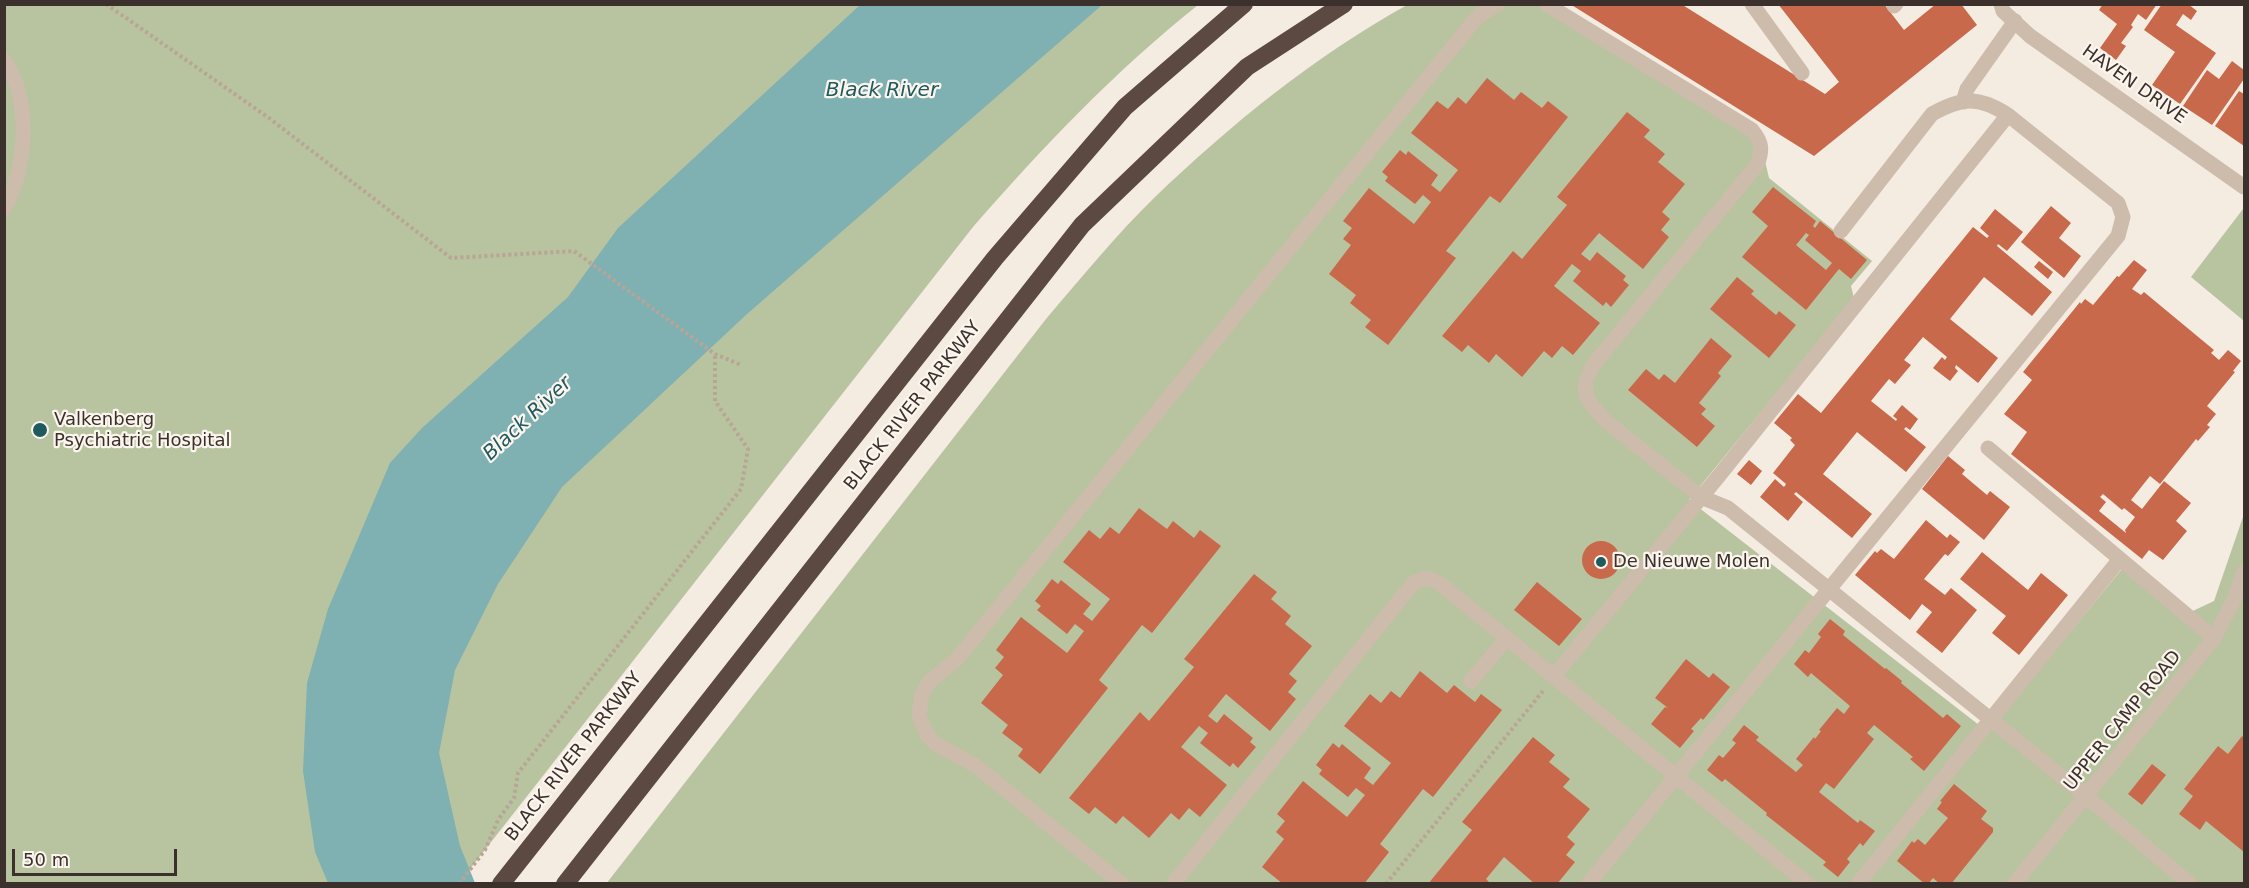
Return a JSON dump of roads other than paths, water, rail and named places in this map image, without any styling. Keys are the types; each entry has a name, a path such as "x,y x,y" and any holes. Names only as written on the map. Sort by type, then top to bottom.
{"highway":[{"name":"BLACK RIVER PARKWAY","path":"501,884 995,258 1125,107 1244,4"},
{"name":"BLACK RIVER PARKWAY","path":"565,884 1082,225 1247,67 1344,4"}],"street":[{"path":"1122,884 976,766 936,744 927,735 922,725 919,704 922,694 930,681 957,659 1473,22 1481,14 1498,4"},
{"path":"1546,4 1752,130 1760,140 1762,152 1757,165 1594,364 1587,375 1586,397 1606,421 1701,497 1728,508 2087,797 2190,884"},
{"path":"1752,4 1802,73"},
{"path":"1964,102 1968,89 2006,12"},
{"name":"HAVEN DRIVE","path":"2006,12 2030,36 2244,187"},
{"path":"4,60 14,81 21,105 24,133 17,179 4,208"},
{"path":"1588,884 2118,236 2123,217 2118,202 2008,115 1990,103 1964,102 1949,104 1932,114 1841,231"},
{"path":"1554,676 2008,115"},
{"path":"1988,448 2214,638"},
{"path":"1858,884 2120,559"},
{"name":"UPPER CAMP ROAD","path":"2014,884 2214,638 2234,600 2244,572"},
{"path":"1173,884 1413,583 1426,578 1438,582 1554,676 1675,776 1791,878 1808,884"},
{"path":"1472,681 1507,638"}],"water":[{"name":"Black River","path":"860,5 1102,5 747,314 562,487 498,584 455,670 439,753 460,846 475,883 328,883 315,852 303,771 307,683 328,609 390,463 422,428 568,297 618,228"}],"place":[{"name":"Valkenberg Psychiatric Hospital","path":"40,430"},
{"name":"De Nieuwe Molen","path":"1601,562"}]}
